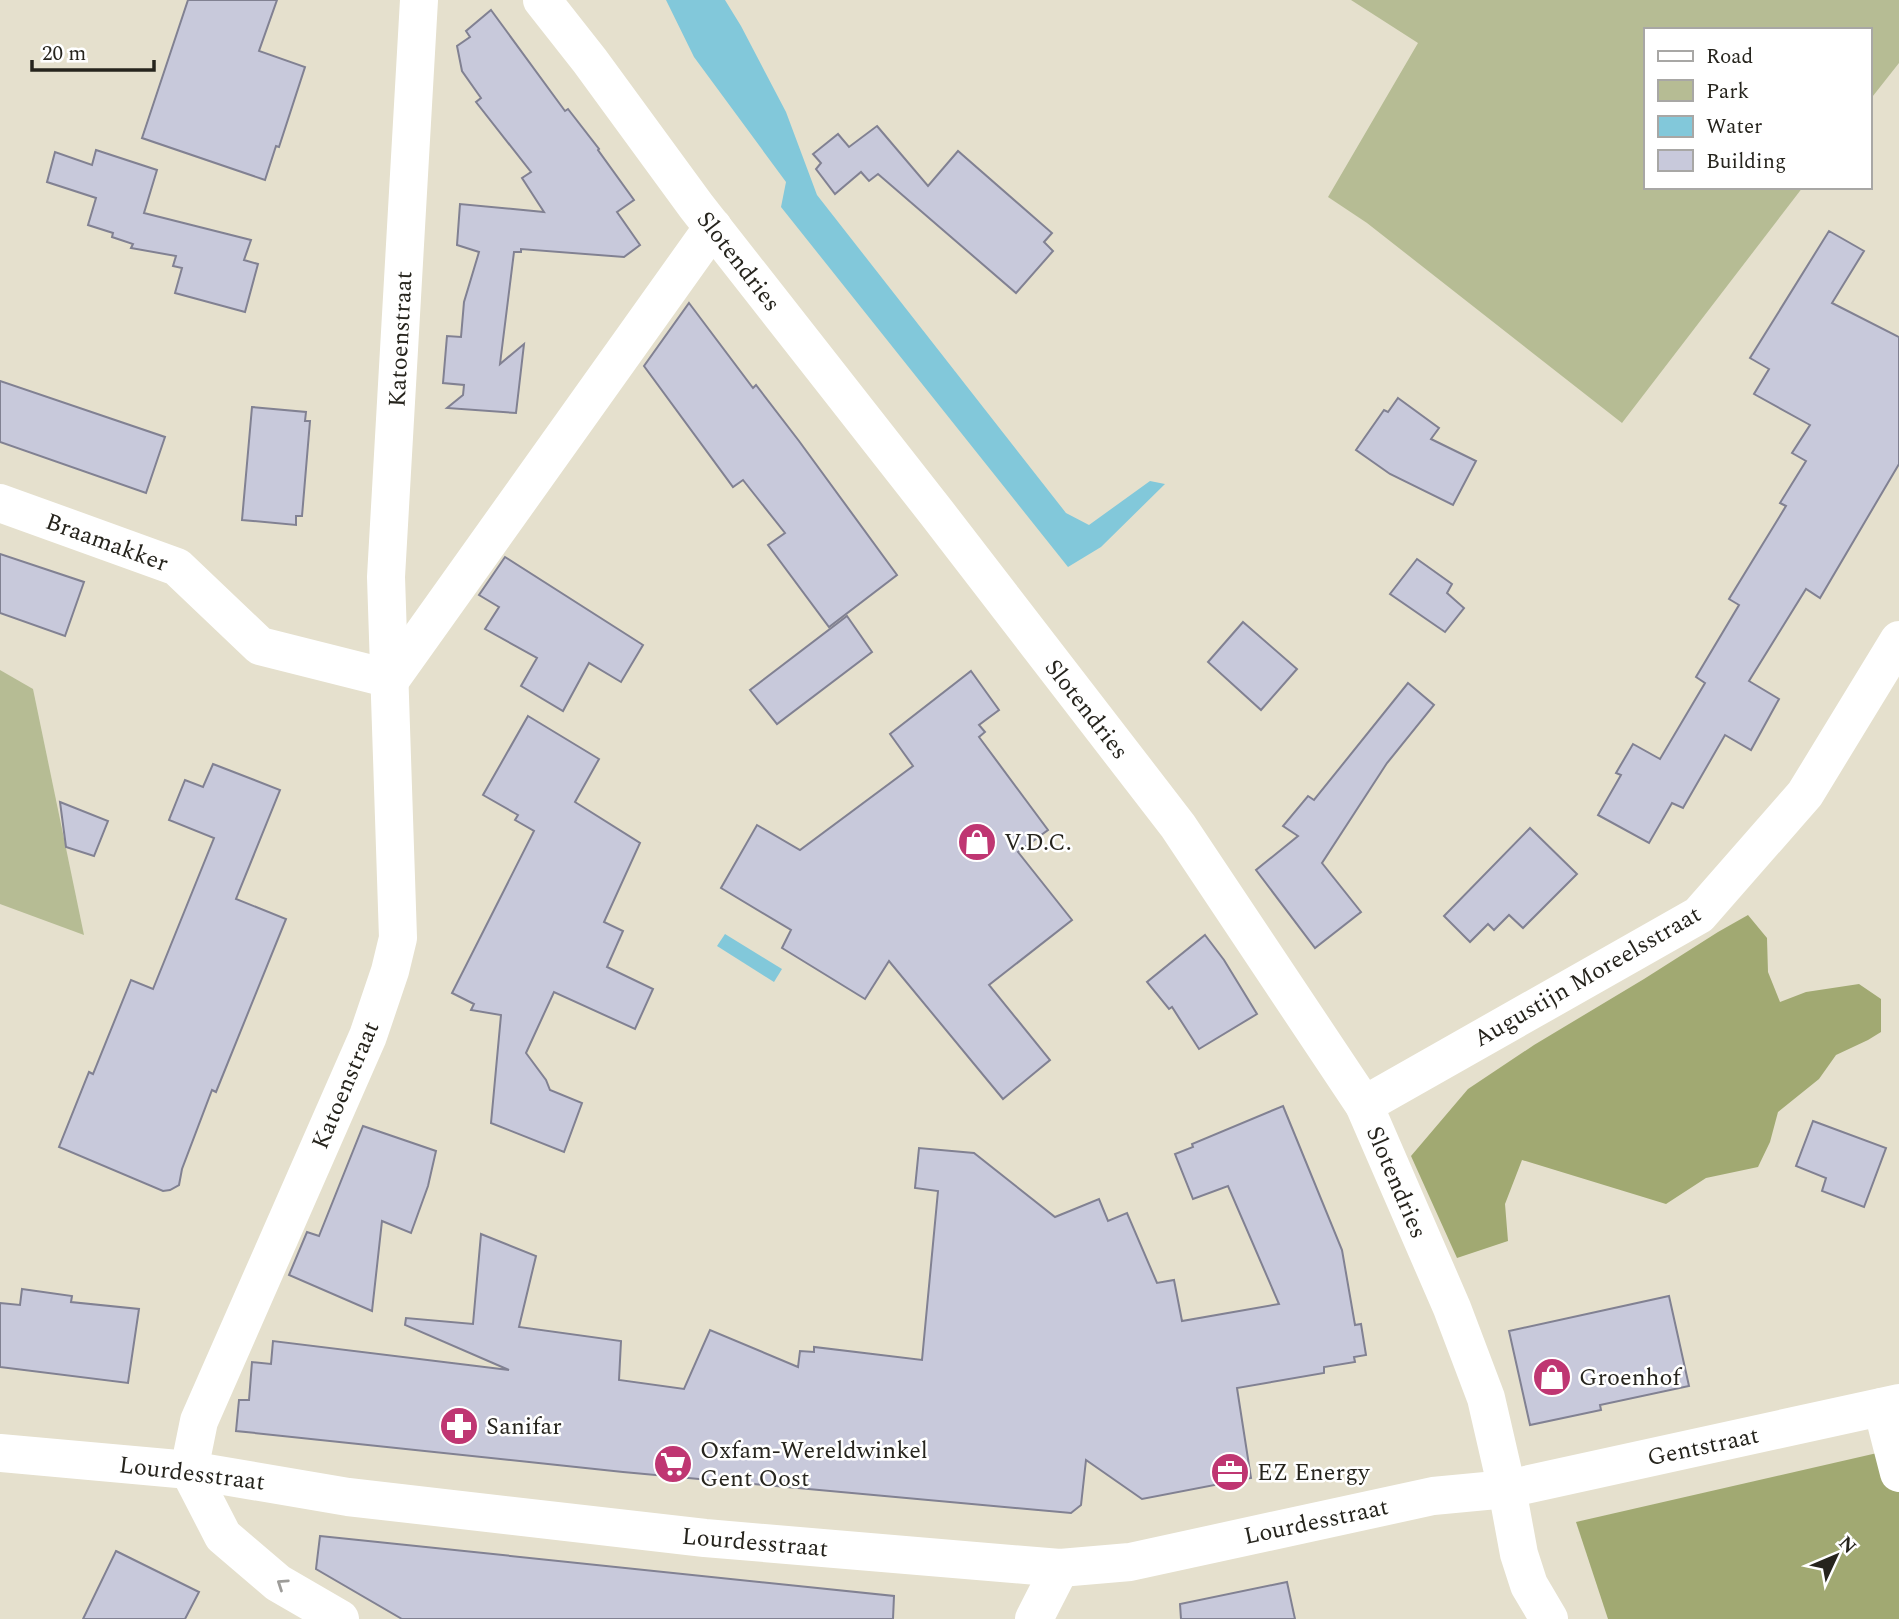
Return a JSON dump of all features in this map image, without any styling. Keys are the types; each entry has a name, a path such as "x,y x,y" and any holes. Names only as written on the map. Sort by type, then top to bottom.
{"street":[{"name":"Katoenstraat","path":"189,1470 199,1421 368,1036 398,938 386,578 419,0"},
{"name":"Slotendries","path":"542,0 696,206 1178,826 1364,1105 1452,1308 1486,1398 1519,1554 1529,1585 1549,1619"},
{"path":"391,679 713,227"},
{"name":"Braamakker","path":"0,503 177,567 260,646 391,679"},
{"name":"Augustijn Moreelsstraat","path":"1364,1105 1699,915 1805,794 1899,640"},
{"path":"1890,1405 1899,1473"},
{"name":"Gentstraat","path":"1507,1489 1890,1405"},
{"name":"Lourdesstraat","path":"0,1453 189,1470 348,1497 705,1538 1060,1568 1130,1562 1433,1496 1507,1489"},
{"path":"189,1470 223,1536 278,1583 340,1619"},
{"path":"1034,1619 1060,1568"}],"green space":[{"path":"1351,0 1899,0 1899,63 1871,98 1871,28 1644,28 1644,189 1801,189 1622,423 1367,223 1328,197 1418,43"},
{"path":"0,670 33,689 84,935 0,904"},
{"path":"1748,915 1767,938 1768,972 1780,1002 1806,992 1859,984 1881,999 1881,1032 1836,1055 1819,1079 1778,1112 1770,1142 1758,1167 1706,1178 1666,1204 1522,1160 1505,1204 1508,1241 1457,1258 1411,1156 1468,1089 1534,1045"},
{"path":"1899,1448 1899,1619 1608,1619 1576,1522"}],"water":[{"path":"666,0 725,0 786,112 817,195 1066,513 1089,525 1150,481 1165,484 1101,547 1068,567 781,207 786,182 694,57"},
{"path":"725,934 782,969 774,982 717,946"}],"building":[{"path":"188,0 277,0 259,51 305,67 279,147 276,146 265,180 142,138"},
{"path":"491,10 565,111 568,109 599,149 634,200 617,212 640,245 624,257 521,249 521,252 514,252 500,364 524,344 516,413 447,408 463,395 464,385 443,383 447,336 461,337 464,302 479,252 457,245 460,204 544,212 522,178 531,172 476,102 481,98 462,71 457,46 470,37 466,31"},
{"path":"877,126 928,186 958,151 1052,233 1044,242 1053,251 1016,293 878,174 869,181 861,172 835,194 816,169 821,163 813,154 838,134 849,147"},
{"path":"96,150 157,170 144,213 251,240 244,260 258,264 245,312 175,293 182,268 173,266 176,256 131,248 133,244 112,237 113,233 88,225 96,198 47,182 55,152 92,165"},
{"path":"1829,231 1864,251 1832,303 1899,337 1899,464 1820,598 1806,589 1749,681 1779,699 1751,750 1725,735 1683,808 1672,803 1649,843 1598,815 1621,775 1616,773 1633,744 1660,759 1705,683 1696,677 1739,605 1729,599 1786,506 1780,503 1806,461 1792,453 1810,425 1754,394 1769,369 1750,358"},
{"path":"689,303 753,388 756,385 799,441 897,575 829,627 768,545 785,533 743,480 733,487 644,366"},
{"path":"0,381 165,437 146,493 0,442"},
{"path":"1398,398 1439,428 1431,439 1476,461 1453,505 1390,474 1356,450 1384,410 1388,412"},
{"path":"252,407 306,412 305,421 310,421 302,516 296,516 296,525 242,520"},
{"path":"0,554 84,582 65,636 0,613"},
{"path":"505,557 643,645 621,682 589,663 563,711 521,686 537,658 485,629 499,607 479,595"},
{"path":"1417,559 1452,584 1447,593 1464,608 1445,632 1390,594"},
{"path":"847,616 872,652 777,724 750,690"},
{"path":"1243,622 1297,669 1261,710 1208,662"},
{"path":"971,671 999,710 979,725 985,732 979,737 1048,830 1018,852 1072,920 989,985 1050,1060 1003,1099 889,961 865,999 782,948 791,930 721,888 757,825 800,850 913,766 890,734"},
{"path":"1408,683 1434,705 1387,763 1322,863 1361,912 1315,948 1256,870 1298,836 1283,826 1308,796 1314,800"},
{"path":"528,716 599,759 575,802 640,843 604,922 623,931 607,967 653,989 635,1029 554,992 526,1053 550,1090 582,1103 564,1152 491,1123 501,1015 471,1010 474,1004 452,993 534,831 515,820 518,815 483,795"},
{"path":"213,764 280,790 236,899 286,919 216,1092 212,1090 182,1169 179,1185 163,1191 59,1147 89,1072 93,1074 131,980 153,989 214,838 169,820 185,780 203,787"},
{"path":"60,802 108,821 94,856 66,847"},
{"path":"1530,828 1577,874 1523,928 1509,915 1494,930 1488,924 1470,942 1444,916"},
{"path":"1205,935 1224,960 1257,1014 1199,1049 1172,1007 1169,1009 1147,982"},
{"path":"1283,1106 1342,1250 1355,1325 1361,1324 1366,1355 1354,1357 1355,1362 1324,1367 1324,1373 1237,1388 1251,1478 1142,1499 1086,1460 1081,1505 1071,1513 623,1472 236,1431 239,1400 249,1400 252,1362 271,1364 273,1341 509,1370 405,1325 406,1318 473,1324 481,1234 536,1256 519,1327 621,1341 619,1380 684,1389 710,1330 798,1367 800,1351 814,1352 814,1347 922,1360 938,1191 915,1188 919,1148 974,1153 1055,1217 1099,1199 1108,1221 1127,1213 1157,1283 1174,1280 1182,1321 1279,1304 1228,1186 1193,1199 1175,1154 1193,1147 1192,1144"},
{"path":"1813,1121 1886,1148 1864,1207 1822,1191 1826,1178 1796,1166"},
{"path":"363,1126 436,1151 428,1186 411,1233 382,1221 372,1311 289,1275 307,1232 319,1236"},
{"path":"22,1289 72,1296 71,1302 139,1309 128,1383 0,1367 0,1303 20,1305"},
{"path":"1669,1296 1689,1386 1600,1405 1601,1410 1530,1425 1509,1331"},
{"path":"320,1536 894,1596 893,1619 402,1619 316,1569"},
{"path":"116,1551 199,1592 185,1619 83,1619"},
{"path":"1287,1582 1295,1619 1181,1619 1180,1604"}],"place":[{"name":"V.D.C.","path":"977,842"},
{"name":"Groenhof","path":"1552,1377"},
{"name":"Sanifar","path":"459,1426"},
{"name":"Oxfam-Wereldwinkel Gent Oost","path":"673,1464"},
{"name":"EZ Energy","path":"1230,1472"}]}
